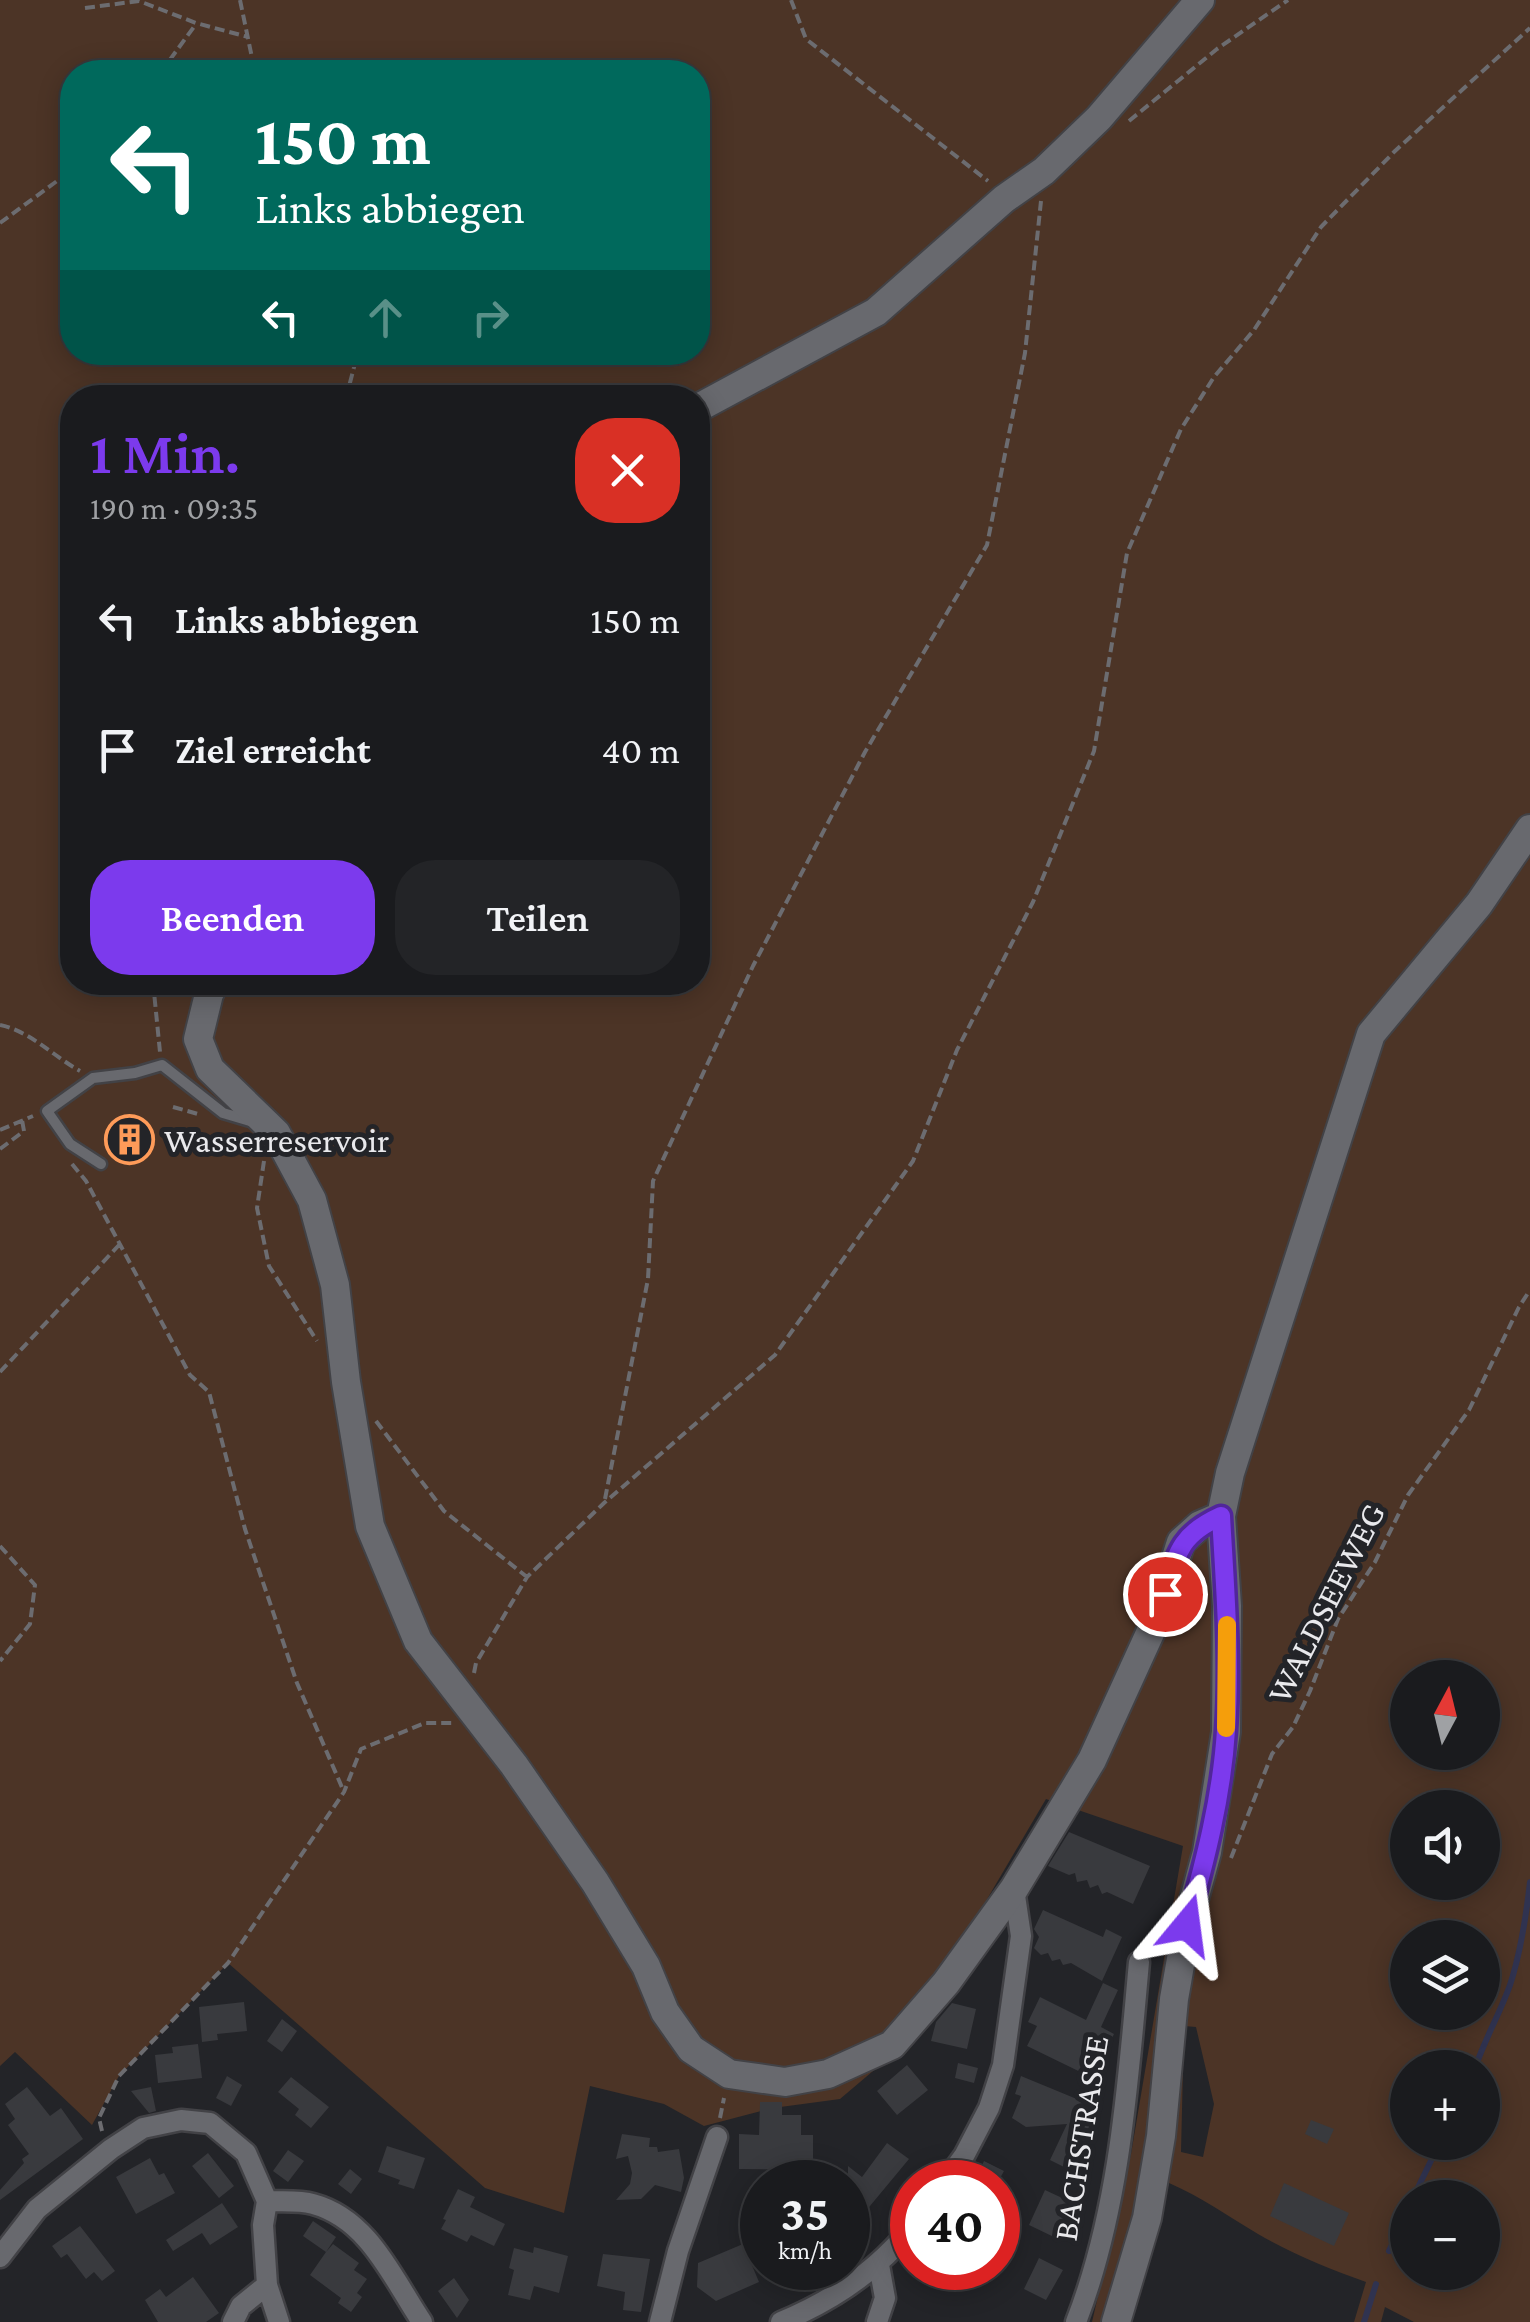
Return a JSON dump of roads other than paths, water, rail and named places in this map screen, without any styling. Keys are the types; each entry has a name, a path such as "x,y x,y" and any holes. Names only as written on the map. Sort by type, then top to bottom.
{"street":[{"path":"710,402 876,312 1004,199 1044,171 1099,118 1200,0"},
{"path":"1116,2322 1148,2218 1162,2136 1174,1999 1187,1925 1208,1852 1226,1732 1227,1606 1221,1516 1230,1473 1370,1034 1479,904 1530,829"},
{"path":"209,995 198,1039 210,1069 270,1127 312,1200 335,1285 346,1382 370,1526 418,1641 595,1882 630,1936 665,2012 682,2037 691,2049 730,2074 785,2082 828,2074 892,2046 946,1983 1014,1889 1092,1760 1156,1620 1181,1542 1200,1525 1221,1516"},
{"path":"961,2160 989,2108 1002,2065 1022,1936 1014,1889"},
{"name":"BACHSTRASSE","path":"1076,2322 1110,2204 1139,1962"},
{"path":"0,2257 37,2209 111,2148 142,2128 181,2120 210,2123 246,2153 266,2201 263,2225 268,2285 279,2322"},
{"path":"660,2322 678,2250 717,2138"},
{"path":"266,2201 310,2203 336,2212 370,2241 422,2322"},
{"path":"781,2322 879,2265 890,2252"},
{"path":"877,2322 884,2298 879,2265"},
{"path":"232,2322 240,2306 268,2285"}],"lane":[{"path":"101,1164 70,1144 46,1111 93,1078 162,1065 223,1112 270,1127"}],"waterway":[{"path":"1483,2050 1514,1973 1530,1882"},
{"path":"1422,2180 1431,2160"},
{"path":"1364,2322 1376,2284"}],"place":[{"name":"Wasserreservoir","path":"129,1140"}]}
